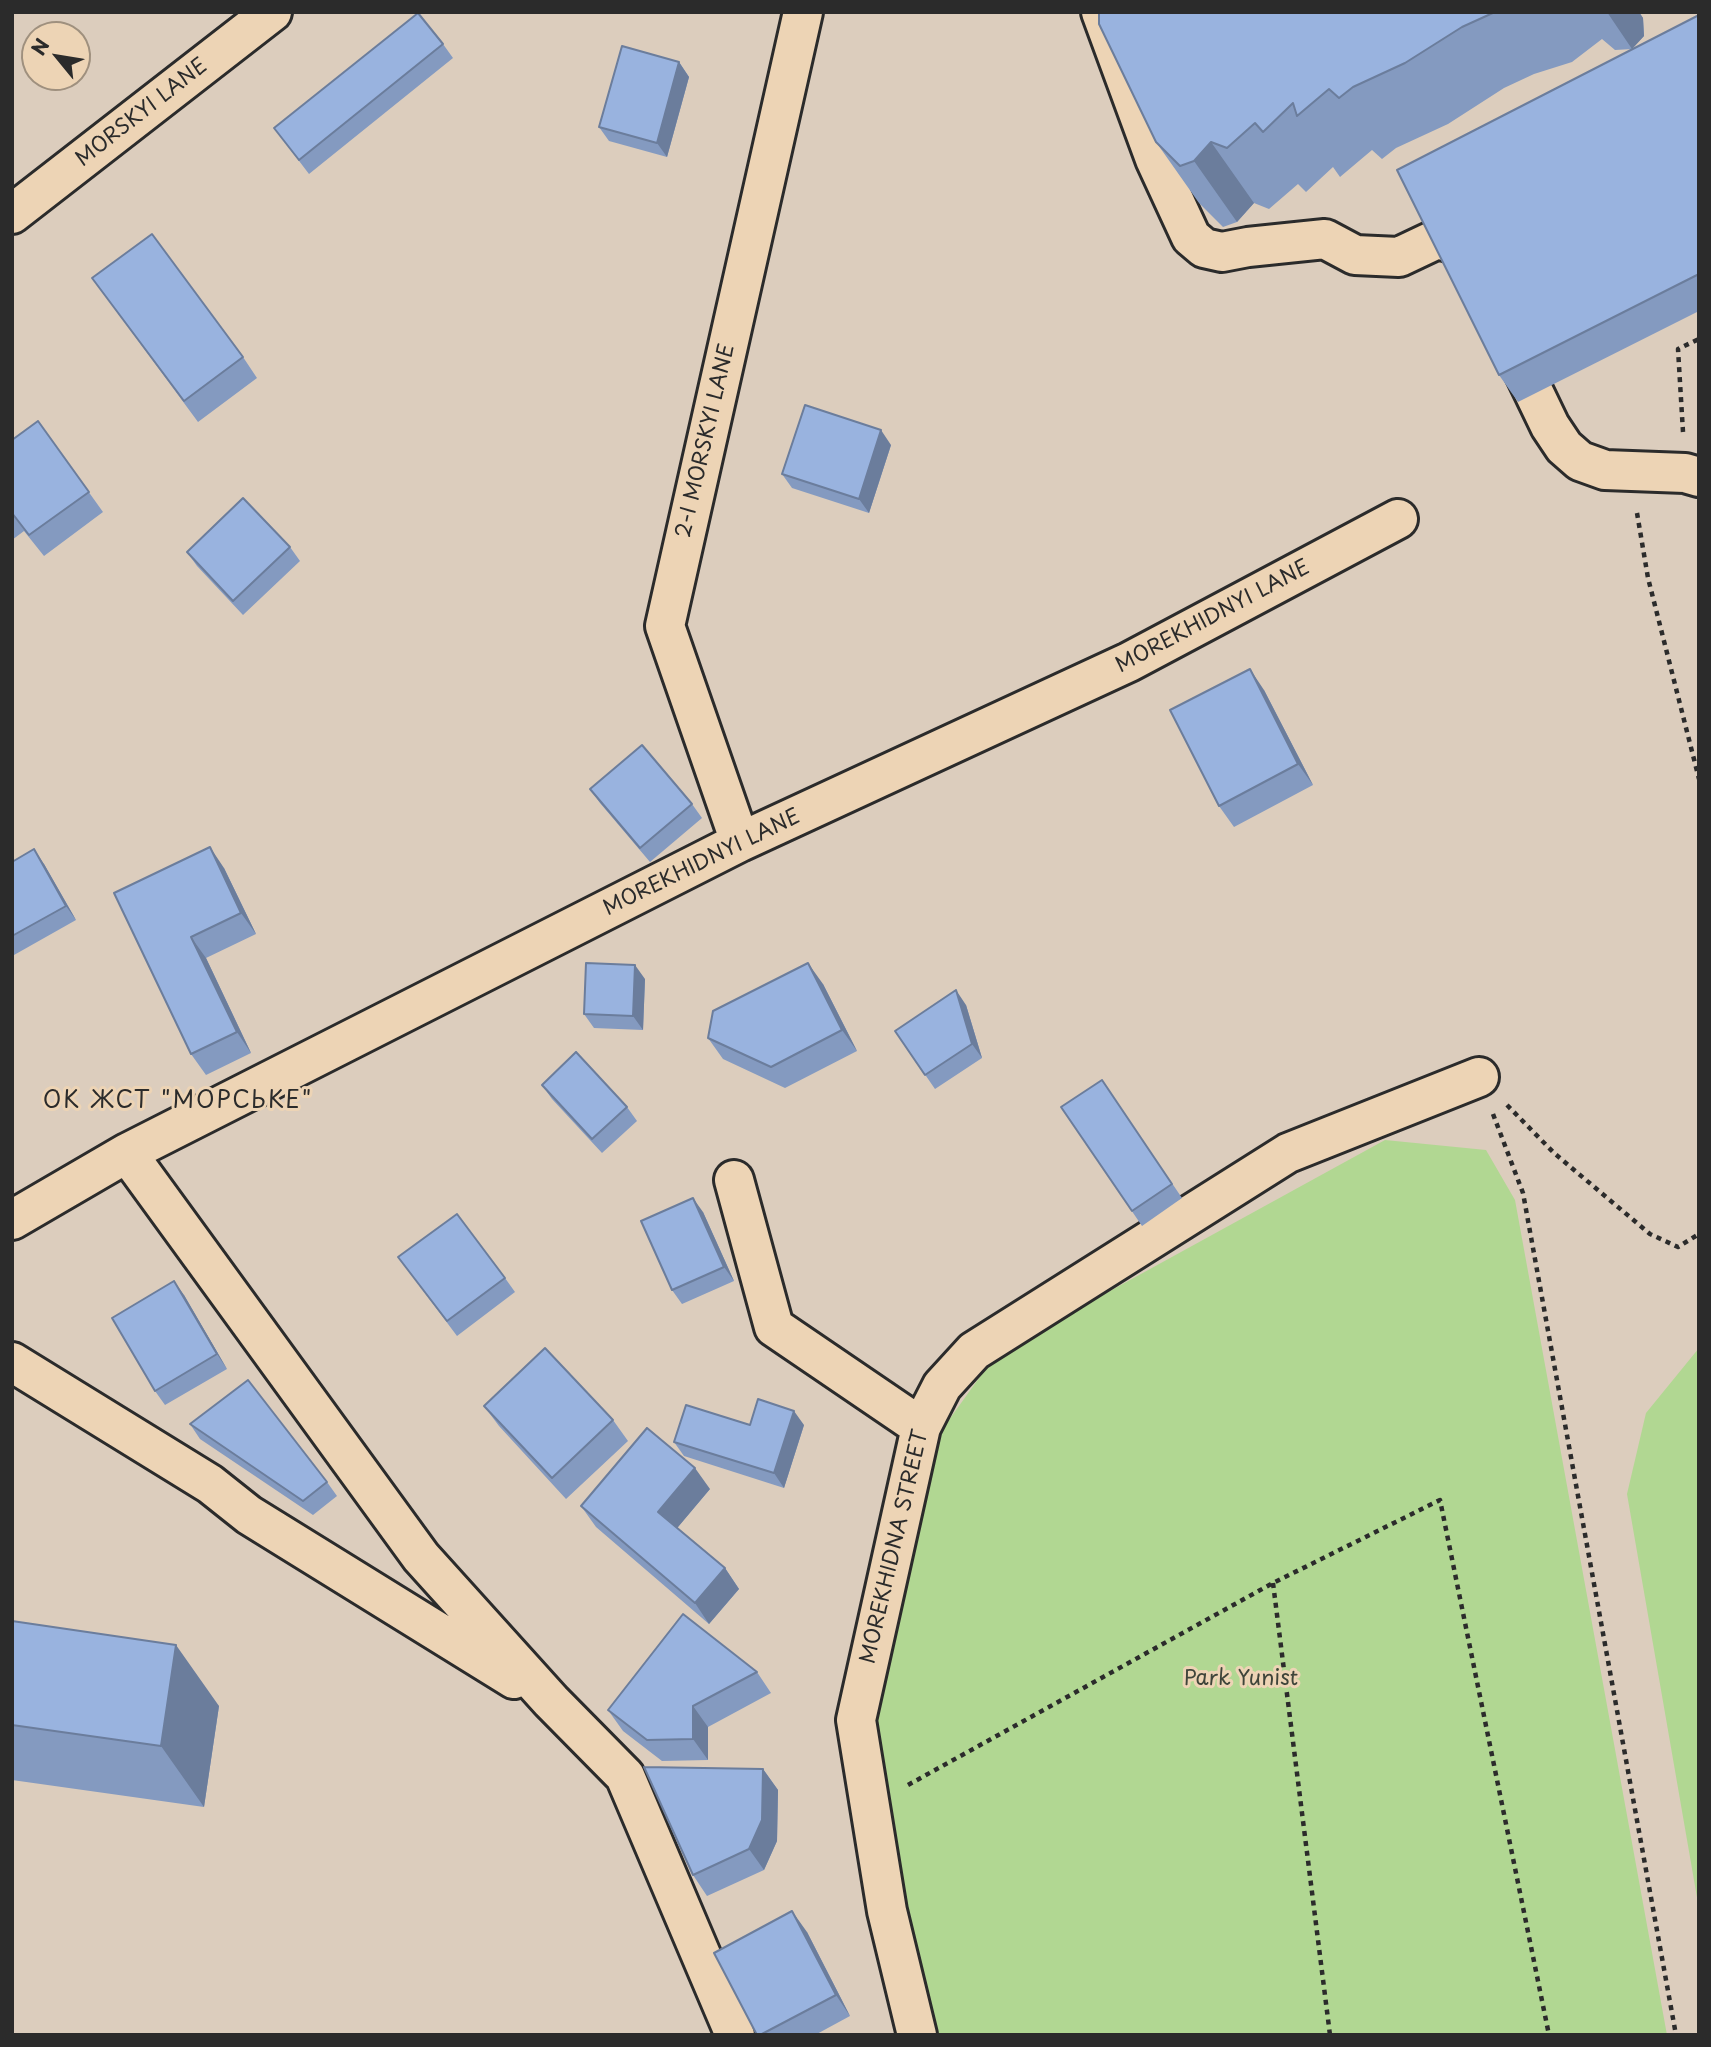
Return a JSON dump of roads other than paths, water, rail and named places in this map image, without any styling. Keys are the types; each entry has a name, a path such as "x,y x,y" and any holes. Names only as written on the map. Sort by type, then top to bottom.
{"street":[{"name":"MORSKYI LANE","path":"12,214 272,12"},
{"path":"1101,12 1155,159 1191,237 1204,248 1222,252 1325,239 1355,255 1399,257 1437,239 1460,245 1536,393 1550,426 1564,447 1580,461 1605,470 1685,473 1699,477"},
{"name":"2-I MORSKYI LANE","path":"740,842 665,626 801,22"},
{"name":"MOREKHIDNYI LANE","path":"12,1220 127,1153 740,842 1129,662 1398,519"},
{"name":"MOREKHIDNA STREET","path":"917,2035 887,1911 856,1720 921,1427 942,1385 974,1351 1288,1153 1479,1077"},
{"path":"127,1153 421,1558 551,1701 625,1776 735,2035"},
{"path":"734,1180 774,1327 921,1427"},
{"path":"12,1363 210,1484 249,1515 551,1701"},
{"path":"12,1384 196,1495 249,1515"}],"district":[{"name":"ОК ЖСТ \"МОРСЬКЕ\"","path":"178,1102"}],"park label":[{"name":"Park Yunist","path":"1241,1679"}]}
